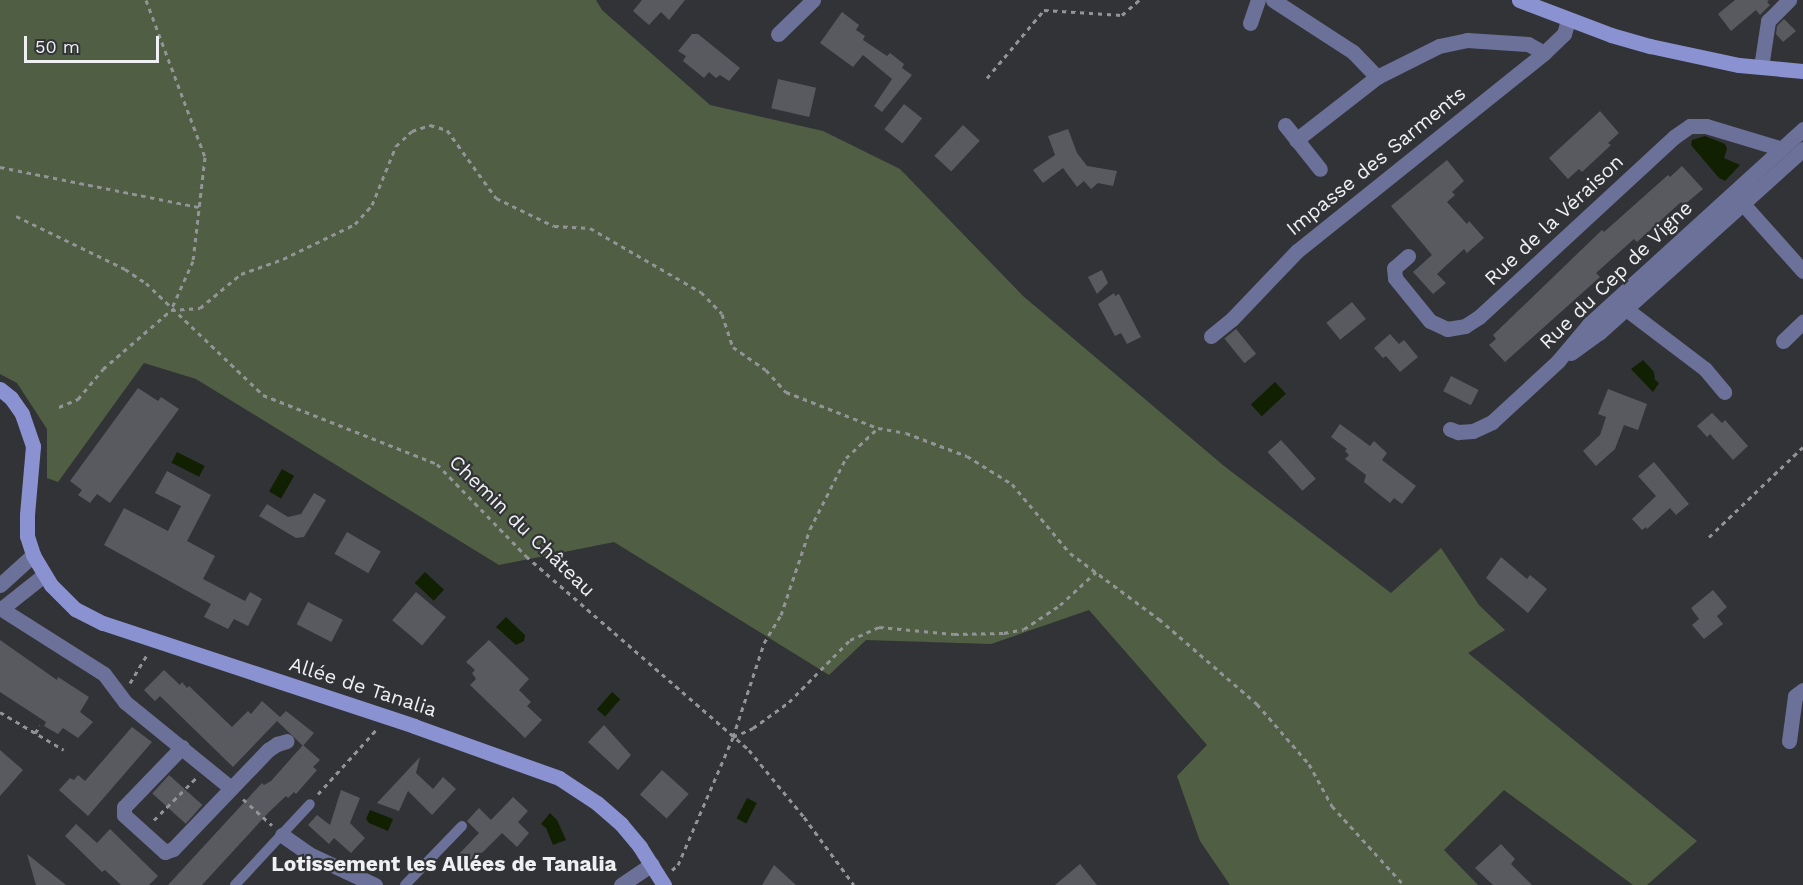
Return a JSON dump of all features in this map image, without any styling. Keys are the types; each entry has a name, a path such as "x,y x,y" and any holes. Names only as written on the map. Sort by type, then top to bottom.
{"street":[{"path":"778,34 813,0"},
{"path":"1250,23 1258,0"},
{"path":"1273,0 1353,52 1377,76"},
{"path":"1519,0 1611,35 1689,55 1761,67 1803,71"},
{"path":"1761,67 1768,21 1789,0"},
{"name":"Impasse des Sarments","path":"1211,336 1232,319 1297,251 1544,53 1564,34 1568,20"},
{"path":"1296,140 1377,76 1439,46 1467,40 1528,44 1544,53"},
{"path":"1285,125 1320,169"},
{"name":"Rue de la Véraison","path":"1408,256 1394,268 1395,278 1430,321 1447,329 1465,326 1479,317 1674,137 1690,126 1706,126 1782,149"},
{"name":"Rue du Cep de Vigne","path":"1450,429 1458,432 1473,431 1492,422 1558,361 1589,324 1803,129"},
{"path":"1558,361 1599,333 1803,149"},
{"path":"1743,204 1803,271"},
{"path":"1626,309 1705,369 1724,392"},
{"path":"1783,341 1803,322"},
{"name":"Allée de Tanalia","path":"0,388 11,398 22,414 33,446 27,515 27,536 33,555 44,575 63,599 75,609 103,623 414,726 559,778 597,802 615,818 652,864 663,882"},
{"path":"0,585 33,555"},
{"path":"44,575 1,608 104,674 121,697 231,788"},
{"path":"1789,741 1795,696 1803,690"},
{"path":"182,747 124,807 124,815 161,849 170,851 268,750 287,741"},
{"path":"282,835 348,879 375,885"},
{"path":"621,885 652,864"}],"lane":[{"path":"235,885 310,804"},
{"path":"405,885 462,826"}],"path":[{"path":"59,407 78,399 103,369 171,310 193,261 205,158 146,0"},
{"path":"987,78 1044,10 1122,15 1139,0"},
{"path":"171,310 200,308 241,274 283,259 355,224 372,205 396,146 412,131 430,125 447,130 496,198 554,226 590,228 701,292 722,314 734,347 766,370 786,392 878,428 906,433 967,456 1012,484 1070,553 1159,619 1257,704 1309,764 1332,806 1404,885"},
{"path":"0,166 200,207"},
{"name":"Chemin du Château","path":"16,216 125,269 146,283 171,310 263,395 437,464 526,556 749,750 804,817 854,885"},
{"path":"663,882 678,865 734,737 764,643 781,615 810,529 846,458 878,428"},
{"path":"1709,537 1803,447"},
{"path":"734,737 753,728 789,702 849,640 879,627 954,634 1004,633 1024,629 1060,605 1096,572"},
{"path":"121,697 151,649"},
{"path":"0,712 64,750"},
{"path":"310,804 378,725"},
{"path":"35,733 40,726"},
{"path":"142,832 206,767"},
{"path":"231,788 282,835"}],"shaded area":[{"path":"0,0 596,0 602,10 710,105 823,131 900,169 1023,296 1224,466 1391,593 1441,548 1479,605 1505,630 1468,653 1697,841 1647,885 1633,885 1504,790 1444,850 1478,885 1230,885 1200,841 1177,776 1207,745 1089,610 991,644 866,640 829,675 614,542 499,565 196,379 144,363 58,482 47,478 47,429 17,383 0,374"},
{"path":"1705,136 1725,144 1727,149 1724,158 1740,165 1725,181 1719,178 1691,145 1692,140"},
{"path":"1643,360 1654,372 1655,380 1659,383 1653,392 1631,369"},
{"path":"1275,382 1286,394 1262,416 1251,405"},
{"path":"177,452 205,466 199,477 172,463"},
{"path":"282,469 294,476 281,499 269,492"},
{"path":"425,572 444,590 434,601 415,583"},
{"path":"506,617 525,635 524,641 516,645 496,627"},
{"path":"612,692 620,699 605,717 597,709"},
{"path":"747,798 757,803 746,823 737,818"},
{"path":"370,810 393,819 388,831 369,823 366,819"},
{"path":"550,813 557,820 566,840 553,845 546,828 541,824"}],"building":[{"path":"642,0 685,0 669,20 661,12 649,25 633,11"},
{"path":"1735,0 1769,0 1767,2 1770,5 1760,15 1756,10 1731,31 1718,14"},
{"path":"842,12 859,25 856,30 865,36 863,40 887,56 890,53 904,64 902,68 912,75 882,112 874,106 892,79 863,55 853,67 820,43"},
{"path":"1784,19 1796,31 1783,42 1776,34 1777,26"},
{"path":"692,34 698,34 740,68 729,81 720,75 716,78 709,72 704,78 683,61 686,56 678,51"},
{"path":"778,79 816,88 809,117 771,108"},
{"path":"904,104 922,118 902,143 884,129"},
{"path":"1600,111 1619,133 1608,143 1611,145 1582,172 1579,169 1568,179 1549,158"},
{"path":"963,125 980,141 951,171 934,156"},
{"path":"1068,129 1077,153 1087,166 1117,171 1113,186 1098,183 1091,189 1084,181 1077,187 1063,168 1043,183 1033,170 1055,155 1048,136"},
{"path":"1447,160 1464,181 1452,192 1455,195 1447,202 1467,224 1469,221 1484,238 1467,253 1464,249 1437,274 1446,283 1433,294 1413,272 1432,255 1391,206"},
{"path":"1682,166 1703,189 1684,205 1681,202 1637,242 1634,239 1596,273 1600,277 1505,362 1489,345 1496,339 1493,335 1602,230 1604,232 1668,175 1670,177"},
{"path":"1102,270 1108,283 1097,294 1088,277"},
{"path":"1114,293 1115,296 1119,294 1141,337 1127,344 1121,333 1115,336 1098,304"},
{"path":"1352,302 1366,319 1340,340 1326,323"},
{"path":"1236,329 1256,354 1244,363 1224,338"},
{"path":"1390,334 1399,344 1404,340 1418,357 1400,372 1386,356 1383,358 1374,348"},
{"path":"1451,376 1479,390 1471,405 1443,391"},
{"path":"138,388 158,401 161,397 179,409 110,503 97,494 90,503 78,495 82,490 70,481"},
{"path":"1608,389 1647,404 1638,430 1624,425 1615,449 1596,466 1583,451 1600,435 1606,417 1598,414"},
{"path":"1712,413 1722,423 1725,420 1748,446 1733,460 1710,434 1707,437 1697,426"},
{"path":"1340,424 1370,446 1374,441 1387,453 1382,460 1416,486 1402,504 1394,498 1390,503 1364,482 1366,475 1345,459 1349,455 1345,451 1347,449 1331,437"},
{"path":"1281,440 1316,479 1302,491 1268,452"},
{"path":"1654,462 1689,504 1676,515 1670,508 1647,529 1646,527 1642,530 1632,519 1656,496 1638,476"},
{"path":"167,471 211,495 187,541 215,556 203,579 245,601 250,592 262,599 248,626 234,619 228,629 204,617 211,604 104,545 124,508 168,531 181,506 155,493"},
{"path":"314,493 326,500 304,537 296,538 259,516 267,504 288,517 301,514"},
{"path":"347,532 381,552 368,573 334,554"},
{"path":"1501,557 1527,579 1530,575 1547,589 1528,613 1486,578"},
{"path":"1713,590 1727,607 1717,616 1723,624 1704,639 1692,625 1699,619 1691,608"},
{"path":"416,592 446,617 422,645 392,620"},
{"path":"308,602 343,620 331,642 297,624"},
{"path":"0,640 57,680 58,677 89,697 80,712 93,722 78,738 63,728 58,734 44,726 46,722 0,692"},
{"path":"489,640 529,679 519,690 531,702 527,706 542,720 525,738 470,685 476,679 472,673 475,670 466,662"},
{"path":"164,670 180,685 182,682 187,688 189,686 232,727 248,711 251,714 262,701 280,717 286,711 314,733 303,746 277,721 233,767 160,696 155,701 144,690"},
{"path":"604,725 631,755 618,770 588,742"},
{"path":"132,727 152,742 88,816 59,790 70,778 74,780 78,775 85,781"},
{"path":"303,745 320,760 313,767 317,770 296,794 294,792 288,798 286,796 269,812 202,885 168,885 262,783 264,785 271,781"},
{"path":"0,750 23,770 0,796"},
{"path":"420,757 416,773 433,789 443,777 456,789 432,815 408,791 399,811 377,803"},
{"path":"662,770 689,794 667,819 640,795"},
{"path":"169,775 202,805 186,824 152,794"},
{"path":"341,790 360,798 350,823 365,838 351,853 334,838 329,844 308,825 317,815 330,825"},
{"path":"513,797 528,811 518,822 529,833 517,847 502,833 470,865 459,854 479,833 467,821 479,808 491,820"},
{"path":"76,824 97,843 110,829 158,876 149,885 121,885 105,870 102,872 65,836"},
{"path":"1501,844 1515,859 1511,864 1532,885 1493,885 1475,868"},
{"path":"27,854 66,885 36,885"},
{"path":"1080,864 1097,885 1055,885"},
{"path":"774,865 796,885 762,885"}],"district":[{"name":"Lotissement les Allées de Tanalia","path":"444,864"}]}
